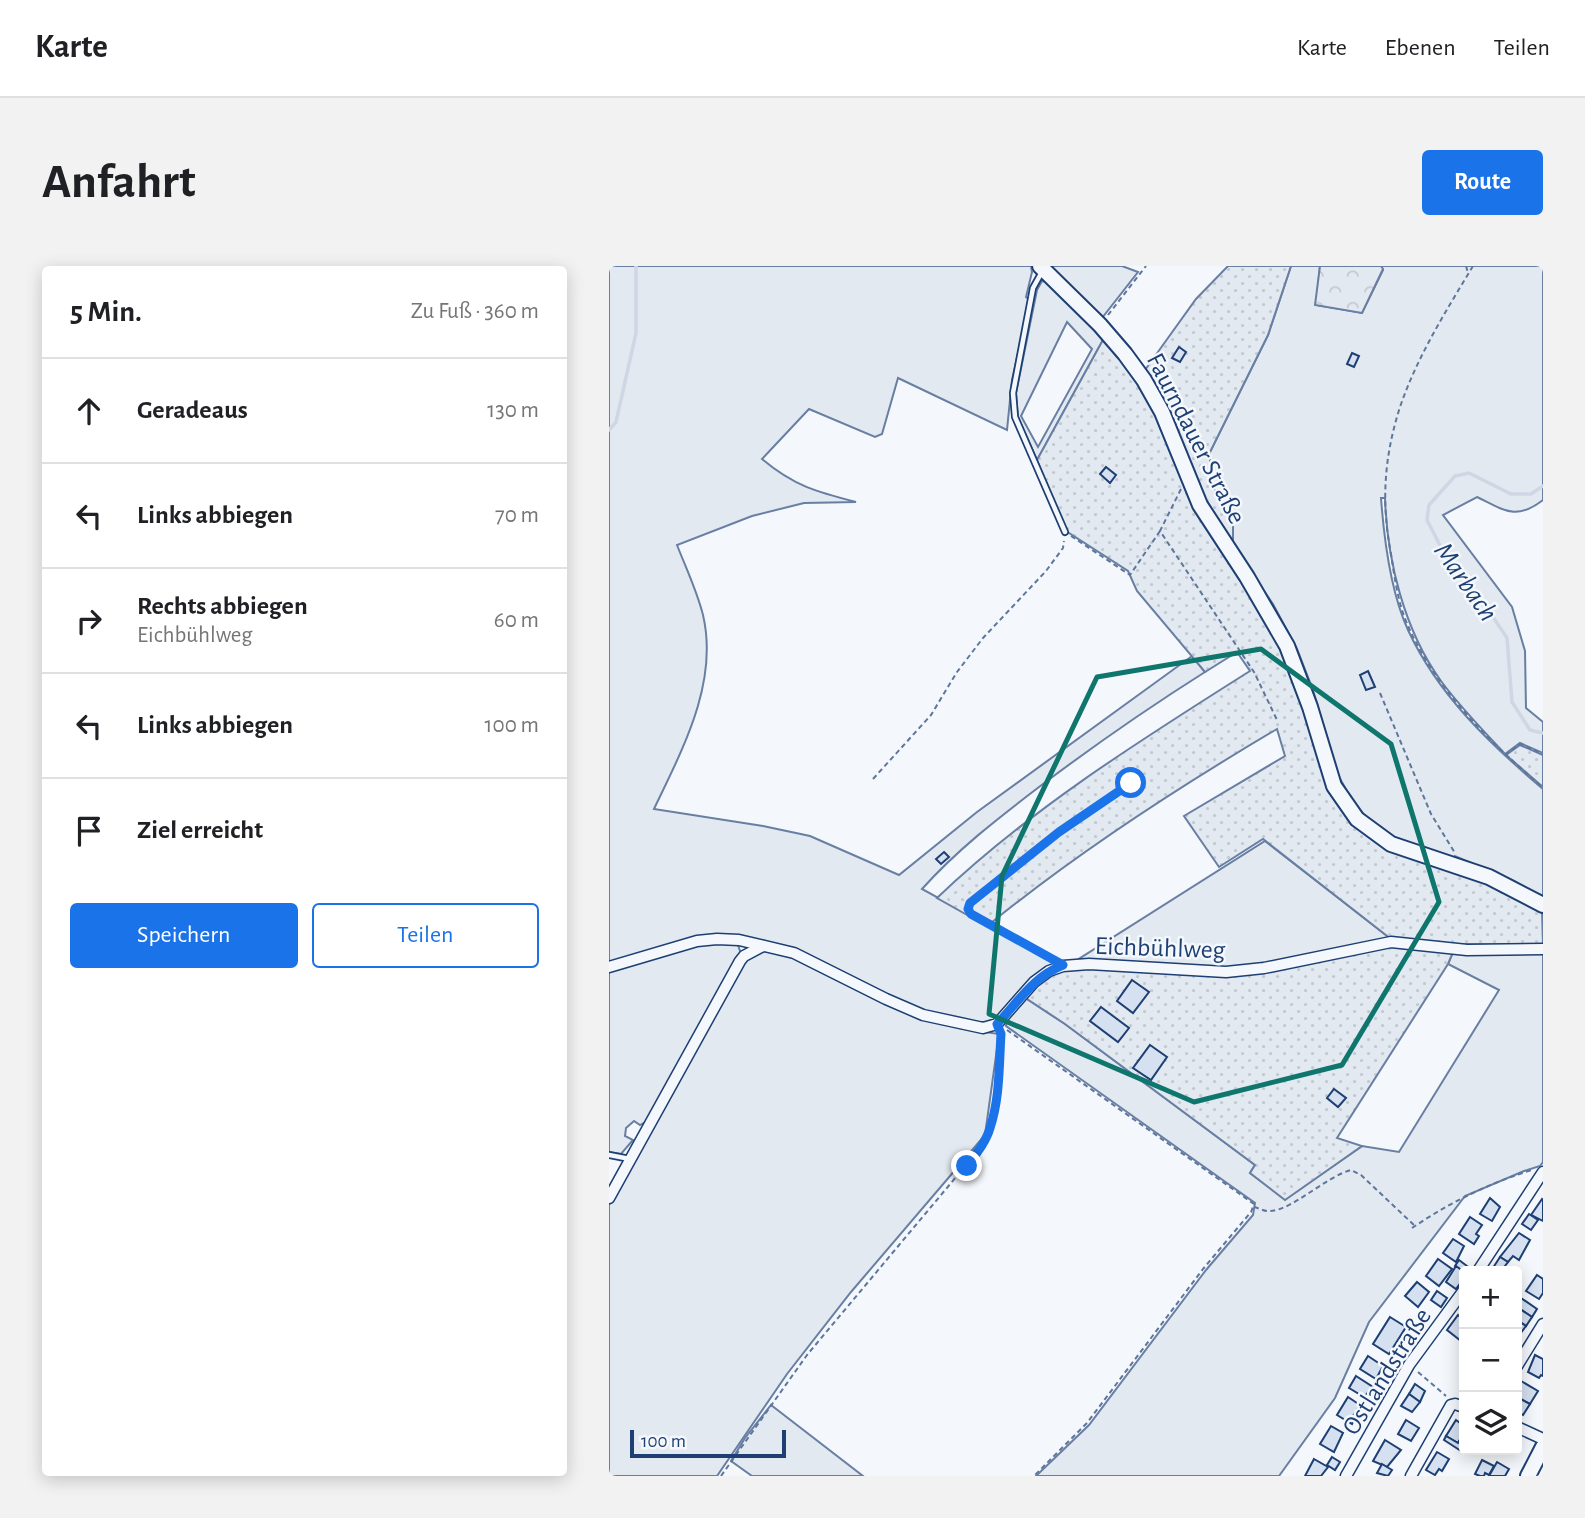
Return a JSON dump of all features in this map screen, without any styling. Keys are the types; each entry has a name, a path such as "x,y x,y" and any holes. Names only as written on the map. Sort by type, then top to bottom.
{"street":[{"name":"Faurndauer Straße","path":"1041,268 1100,325 1144,380 1162,412 1200,505 1278,629 1300,677 1333,786 1357,819 1391,844 1489,877 1543,905"},
{"path":"609,967 697,941 717,939 794,953 923,1015 983,1028 997,1024"},
{"name":"Eichbühlweg","path":"997,1024 1034,982 1063,965 1089,964 1226,972 1264,968 1391,942 1467,950 1543,949"},
{"path":"609,1198 740,961 762,946"},
{"path":"1481,1266 1538,1170"},
{"name":"Ostlandstraße","path":"1346,1476 1409,1364 1459,1297"},
{"path":"1522,1358 1543,1324"},
{"path":"1411,1476 1451,1405 1459,1405"},
{"path":"1522,1429 1543,1439"},
{"path":"1528,1476 1543,1447"}],"lane":[{"path":"1041,268 1033,288 1013,393 1015,417 1065,532"},
{"path":"609,1155 631,1159"}],"path":[{"path":"1100,325 1146,266"},
{"path":"1466,266 1469,274"},
{"path":"1473,266 1415,368 1400,406 1390,443 1384,522 1395,581 1410,630 1439,680 1476,726 1543,788"},
{"path":"873,779 931,715 957,672 983,638 1046,571 1063,548 1065,532 1130,575 1160,531 1188,476"},
{"path":"1160,531 1254,672 1278,722"},
{"path":"1380,693 1430,814 1465,869"},
{"path":"1505,755 1520,744 1543,754"},
{"path":"1063,965 971,914 968,909 970,903 1024,858 1131,783"},
{"path":"997,1024 1243,1194 1253,1206 1269,1212 1282,1208 1340,1173 1351,1170 1361,1175 1413,1227 1465,1196 1538,1170"},
{"path":"721,1476 807,1355 982,1146 990,1129 995,1106 1001,1034 997,1024"},
{"path":"1034,1476 1087,1423 1253,1206"},
{"path":"1409,1364 1459,1404"}],"highlighted area":[{"path":"1261,649 1391,744 1439,902 1342,1065 1194,1102 989,1014 1002,876 1097,677"}],"green space":[{"path":"609,266 1031,266 1026,297 1030,300 1012,380 1007,430 898,378 882,434 875,437 809,409 762,459 806,487 856,502 804,503 752,516 677,545 703,615 707,640 706,666 702,691 686,740 654,809 810,836 899,875 977,812 1192,656 1205,672 1079,757 1023,799 963,848 922,889 1058,964 996,1020 982,1024 924,1012 842,973 724,935 609,964"},
{"path":"1050,266 1122,266 1138,272 1102,318"},
{"path":"1228,266 1291,266 1268,335 1210,452 1210,482 1233,519 1233,547 1196,483 1145,370 1196,299"},
{"path":"1291,266 1320,266 1316,305 1362,313 1383,270 1381,266 1543,266 1543,500 1517,512 1503,509 1477,497 1443,515 1512,607 1525,651 1526,708 1543,722 1543,753 1520,743 1505,754 1456,700 1428,661 1400,594 1389,546 1385,498 1381,498 1393,583 1402,615 1420,654 1467,717 1504,754 1543,789 1543,898 1514,881 1455,856 1454,859 1389,835 1354,804 1338,775 1313,690 1297,649 1273,604 1233,547 1210,482 1210,452 1268,335"},
{"path":"1320,266 1381,266 1383,269 1362,313 1315,305"},
{"path":"1042,281 1048,282 1104,338 1037,460 1018,417 1016,393 1037,290","holes":["1067,322 1092,349 1038,447 1021,416"]},
{"path":"1104,338 1146,394 1286,658 1304,707 1323,773 1364,832 1390,849 1481,879 1542,911 1543,945 1457,944 1391,939 1263,839 1219,867 1184,816 1285,756 1277,729 1130,821 991,923 966,909 969,916 937,898 1048,805 1250,671 1237,652 1205,672 1137,591 1128,571 1066,531 1037,460"},
{"path":"1520,745 1543,755 1543,787 1506,755"},
{"path":"1265,841 1391,939 1226,969 1074,962"},
{"path":"712,942 738,945 741,954 649,1120 640,1125 634,1121 626,1128 625,1136 633,1140 621,1154 609,1152 609,970"},
{"path":"1390,946 1453,952 1448,964 1337,1138 1362,1146 1285,1200 1250,1173 1255,1165 1065,1024 1024,997 1036,983 1062,969 1089,967 1225,975"},
{"path":"763,949 786,953 922,1018 959,1028 999,1034 985,1135 851,1292 787,1374 717,1476 609,1476 609,1205 745,960"},
{"path":"1453,952 1543,952 1543,1162 1540,1166 1465,1196 1369,1322 1335,1398 1279,1476 1036,1476 1089,1425 1206,1270 1253,1215 1255,1203 1006,1026 1008,1017 1024,997 1065,1024 1255,1165 1250,1173 1285,1199 1362,1146 1399,1152 1499,990 1448,964"},
{"path":"771,1405 863,1476 752,1476 731,1461"}],"building":[{"path":"1179,347 1186,352 1180,362 1172,358"},
{"path":"1352,353 1359,356 1354,367 1347,364"},
{"path":"1106,467 1116,475 1110,483 1100,474"},
{"path":"1368,671 1375,687 1366,690 1360,675"},
{"path":"944,852 949,857 941,864 936,859"},
{"path":"1132,980 1149,992 1133,1013 1117,1001"},
{"path":"1101,1007 1129,1028 1118,1042 1090,1021"},
{"path":"1150,1045 1167,1057 1151,1080 1133,1068"},
{"path":"1334,1089 1346,1098 1338,1107 1327,1098"},
{"path":"1490,1198 1500,1207 1492,1221 1480,1214"},
{"path":"1543,1200 1543,1221 1531,1215"},
{"path":"1529,1214 1538,1220 1531,1230 1522,1224"},
{"path":"1470,1217 1482,1225 1474,1244 1459,1234"},
{"path":"1519,1233 1530,1240 1519,1260 1513,1256 1508,1262 1500,1257"},
{"path":"1453,1239 1464,1246 1456,1262 1443,1253"},
{"path":"1500,1257 1508,1262 1505,1266 1494,1266"},
{"path":"1438,1259 1452,1269 1439,1286 1426,1276"},
{"path":"1459,1260 1467,1266 1459,1266 1459,1269 1455,1266"},
{"path":"1456,1266 1459,1268 1459,1285 1456,1289 1446,1282"},
{"path":"1537,1275 1543,1279 1543,1293 1539,1299 1526,1291"},
{"path":"1417,1282 1429,1292 1418,1307 1405,1296"},
{"path":"1437,1291 1447,1298 1441,1307 1431,1300"},
{"path":"1522,1299 1537,1309 1532,1317 1522,1310"},
{"path":"1522,1310 1532,1317 1526,1326 1522,1323"},
{"path":"1458,1315 1459,1339 1447,1330"},
{"path":"1390,1317 1406,1327 1389,1354 1373,1344"},
{"path":"1535,1355 1543,1359 1543,1376 1539,1378 1528,1372"},
{"path":"1368,1356 1383,1366 1376,1379 1360,1369"},
{"path":"1356,1376 1373,1387 1364,1397 1349,1388"},
{"path":"1522,1382 1538,1391 1530,1404 1522,1400"},
{"path":"1415,1384 1425,1391 1420,1402 1409,1394"},
{"path":"1409,1394 1420,1402 1412,1412 1401,1406"},
{"path":"1348,1397 1360,1405 1352,1424 1337,1415"},
{"path":"1522,1400 1530,1404 1522,1414"},
{"path":"1360,1405 1368,1409 1361,1421 1353,1416"},
{"path":"1406,1420 1419,1428 1411,1441 1398,1434"},
{"path":"1456,1420 1459,1422 1458,1443 1446,1436"},
{"path":"1331,1426 1343,1433 1334,1452 1320,1444"},
{"path":"1446,1436 1459,1441 1459,1450 1444,1440"},
{"path":"1385,1440 1401,1450 1387,1467 1373,1461"},
{"path":"1437,1452 1449,1459 1442,1471 1439,1469 1435,1475 1426,1470"},
{"path":"1332,1457 1340,1462 1335,1470 1327,1465"},
{"path":"1314,1459 1328,1467 1321,1476 1305,1476"},
{"path":"1482,1460 1494,1466 1489,1475 1475,1474"},
{"path":"1497,1462 1509,1469 1505,1476 1489,1476"},
{"path":"1382,1464 1392,1470 1388,1476 1377,1473"}],"waterway":[{"path":"609,430 616,422 636,333 636,266"},
{"name":"Marbach","path":"1543,486 1531,494 1511,494 1469,473 1455,476 1429,505 1427,520 1448,561 1489,611 1507,638 1512,702 1530,730 1543,733"}],"route":[{"path":"967,1166 982,1146 990,1129 995,1106 1001,1034 997,1024 1034,982 1063,965 971,914 968,909 970,903 1024,858 1131,783"}]}
